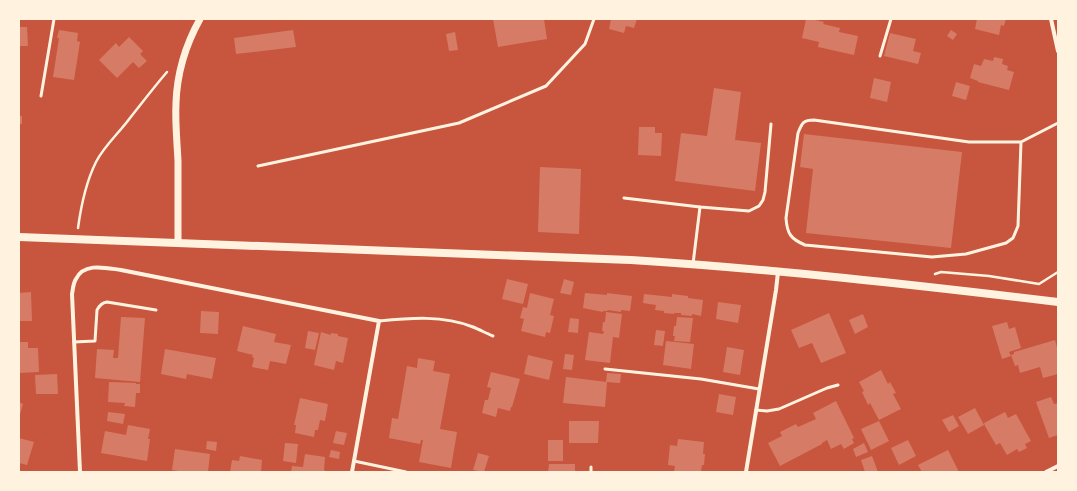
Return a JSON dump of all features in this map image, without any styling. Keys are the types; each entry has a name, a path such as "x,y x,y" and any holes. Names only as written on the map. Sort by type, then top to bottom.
{"main road":[{"path":"19,237 631,260 778,272 1058,302"}],"street":[{"path":"178,243 176,104 178,79 184,54 193,31 200,19"},
{"path":"1051,19 1058,48"},
{"path":"80,472 72,294 76,278 81,272 92,267 121,270 379,322 352,472"},
{"path":"746,472 778,272"},
{"path":"1046,472 1058,466"}],"lane":[{"path":"41,96 54,19"},
{"path":"258,166 459,123 546,86 585,44 594,19"},
{"path":"880,56 891,19"},
{"path":"1021,142 1018,226 1013,238 1006,243 966,254 932,257 805,245 796,241 791,236 787,228 786,218 798,133 802,124 806,120 969,142 1021,142 1058,123"},
{"path":"624,198 749,211 759,206 763,200 765,192 771,124"},
{"path":"693,264 700,207"},
{"path":"74,342 95,341 97,310 103,303 107,302 156,310"},
{"path":"379,322 408,318 439,319 472,327 493,336"},
{"path":"605,369 701,379 759,389"},
{"path":"756,410 767,411 779,409 827,388 838,385"},
{"path":"354,461 406,472"},
{"path":"591,472 592,467"}],"path":[{"path":"76,239 81,208 96,162 106,147 130,119 157,83 168,72"},
{"path":"910,285 941,272 989,276 1039,284 1058,272"}],"building":[{"path":"493,19 544,19 547,39 498,47"},
{"path":"611,19 637,19 634,28 626,26 624,33 609,29"},
{"path":"806,19 824,22 823,24 840,28 839,32 858,36 854,55 818,47 819,42 802,38"},
{"path":"977,19 1006,19 1004,26 1001,25 999,35 975,29"},
{"path":"19,27 27,27 28,46 19,46"},
{"path":"59,30 78,33 77,41 80,42 74,80 53,77"},
{"path":"293,30 296,47 236,54 234,38"},
{"path":"951,30 957,34 953,40 947,36"},
{"path":"455,32 458,50 449,51 446,34"},
{"path":"890,33 916,39 913,51 921,53 918,64 884,56"},
{"path":"129,37 143,51 140,54 147,61 139,68 133,62 117,78 99,60 116,43 119,47"},
{"path":"994,57 1003,59 1002,64 1008,66 1007,70 1014,72 1009,90 978,82 970,78 974,64 981,66 984,59 993,61"},
{"path":"874,78 891,82 887,102 870,98"},
{"path":"956,82 970,86 966,100 952,96"},
{"path":"714,88 741,92 735,140 761,143 755,191 675,181 681,133 707,136"},
{"path":"19,116 22,116 22,124 19,124"},
{"path":"639,127 655,127 655,133 662,133 661,156 638,155"},
{"path":"804,134 962,152 951,248 806,233 813,169 800,167"},
{"path":"540,167 581,169 579,234 538,232"},
{"path":"507,279 528,284 523,304 502,299"},
{"path":"564,279 574,282 571,295 560,293"},
{"path":"31,292 32,321 19,321 19,293"},
{"path":"530,293 554,299 550,315 554,316 550,333 546,332 545,337 521,331 524,319 520,318 523,307 527,308"},
{"path":"585,293 607,295 607,293 632,296 630,311 621,310 621,312 608,310 603,312 583,308"},
{"path":"644,294 672,297 672,294 703,300 701,316 692,314 692,316 681,315 681,313 664,313 664,311 655,310 656,305 643,303"},
{"path":"718,302 741,305 738,323 716,319"},
{"path":"201,311 219,312 218,334 200,333"},
{"path":"606,312 622,314 619,338 613,337 610,363 585,360 589,332 603,334 603,322 605,322"},
{"path":"829,313 846,353 821,363 812,343 799,348 791,330"},
{"path":"863,314 868,327 855,334 849,320"},
{"path":"121,317 145,318 140,382 95,378 97,349 114,350 113,358 118,358"},
{"path":"677,317 693,318 690,342 674,341 674,326 676,326"},
{"path":"570,318 579,319 578,333 568,332"},
{"path":"1007,322 1009,329 1015,327 1021,348 1009,352 1011,356 1002,359 992,326"},
{"path":"243,326 276,334 274,342 291,345 286,364 270,361 268,370 252,367 254,358 252,357 253,355 237,351"},
{"path":"656,330 665,331 663,346 654,345"},
{"path":"308,331 319,333 315,350 305,348"},
{"path":"321,332 331,335 331,333 338,334 338,336 348,338 343,363 336,361 334,370 314,365"},
{"path":"1055,340 1058,351 1058,374 1043,378 1040,367 1020,373 1018,365 1015,366 1011,355 1014,354 1014,352"},
{"path":"666,341 694,344 691,369 663,365"},
{"path":"19,342 28,342 28,348 38,348 39,372 19,373"},
{"path":"727,347 744,350 740,375 723,372"},
{"path":"165,349 216,358 212,379 187,374 186,379 161,374"},
{"path":"565,354 574,355 572,370 563,369"},
{"path":"528,355 553,361 549,380 524,374"},
{"path":"418,358 435,361 433,371 450,374 440,429 457,432 451,468 419,462 423,440 421,440 420,444 389,438 392,418 398,419 407,366 417,368"},
{"path":"881,370 888,384 890,382 896,393 893,394 901,409 879,420 870,403 868,405 862,392 864,391 859,382"},
{"path":"491,372 520,379 510,411 498,408 496,417 482,413 485,400 488,400 491,388 487,387"},
{"path":"607,373 621,374 620,383 606,382"},
{"path":"57,374 58,394 36,394 35,375"},
{"path":"566,377 607,382 605,407 563,403"},
{"path":"109,382 140,384 140,393 136,393 135,407 124,406 125,403 108,402"},
{"path":"719,394 736,397 733,415 716,412"},
{"path":"1051,397 1054,404 1058,403 1058,435 1049,438 1036,402"},
{"path":"300,398 328,404 325,421 320,420 318,430 315,430 314,437 295,433 296,425 294,425"},
{"path":"836,401 854,438 852,439 854,443 844,449 841,444 831,449 827,440 780,466 768,443 782,436 780,432 796,424 798,427 816,419 813,413"},
{"path":"19,402 23,404 19,418"},
{"path":"975,408 984,425 968,434 958,417"},
{"path":"108,412 125,414 123,424 107,421"},
{"path":"1005,412 1008,418 1016,414 1031,441 1025,444 1027,448 1019,452 1017,449 1007,455 1000,443 996,445 984,423"},
{"path":"953,415 959,426 949,432 942,420"},
{"path":"569,421 599,421 598,443 569,443"},
{"path":"879,421 889,441 871,450 861,429"},
{"path":"128,425 150,429 147,461 101,453 105,431 126,435"},
{"path":"336,431 347,433 344,445 333,443"},
{"path":"19,438 34,442 27,465 19,463"},
{"path":"678,439 704,442 704,465 702,465 701,472 674,472 675,466 668,465 670,445 677,446"},
{"path":"548,440 563,440 563,461 548,461"},
{"path":"908,440 916,456 899,465 891,448"},
{"path":"207,441 217,442 216,451 206,449"},
{"path":"285,443 298,444 296,463 283,461"},
{"path":"864,443 868,452 856,457 853,449"},
{"path":"175,449 210,454 208,472 186,472 172,470"},
{"path":"331,450 340,452 339,459 329,457"},
{"path":"948,450 959,472 922,472 918,465"},
{"path":"478,453 489,456 484,472 473,470"},
{"path":"305,454 325,457 325,472 291,472 292,466 303,467"},
{"path":"240,456 262,460 261,472 230,472 232,460 239,461"},
{"path":"872,456 878,472 865,472 861,460"},
{"path":"549,464 575,464 575,472 548,472"}]}
